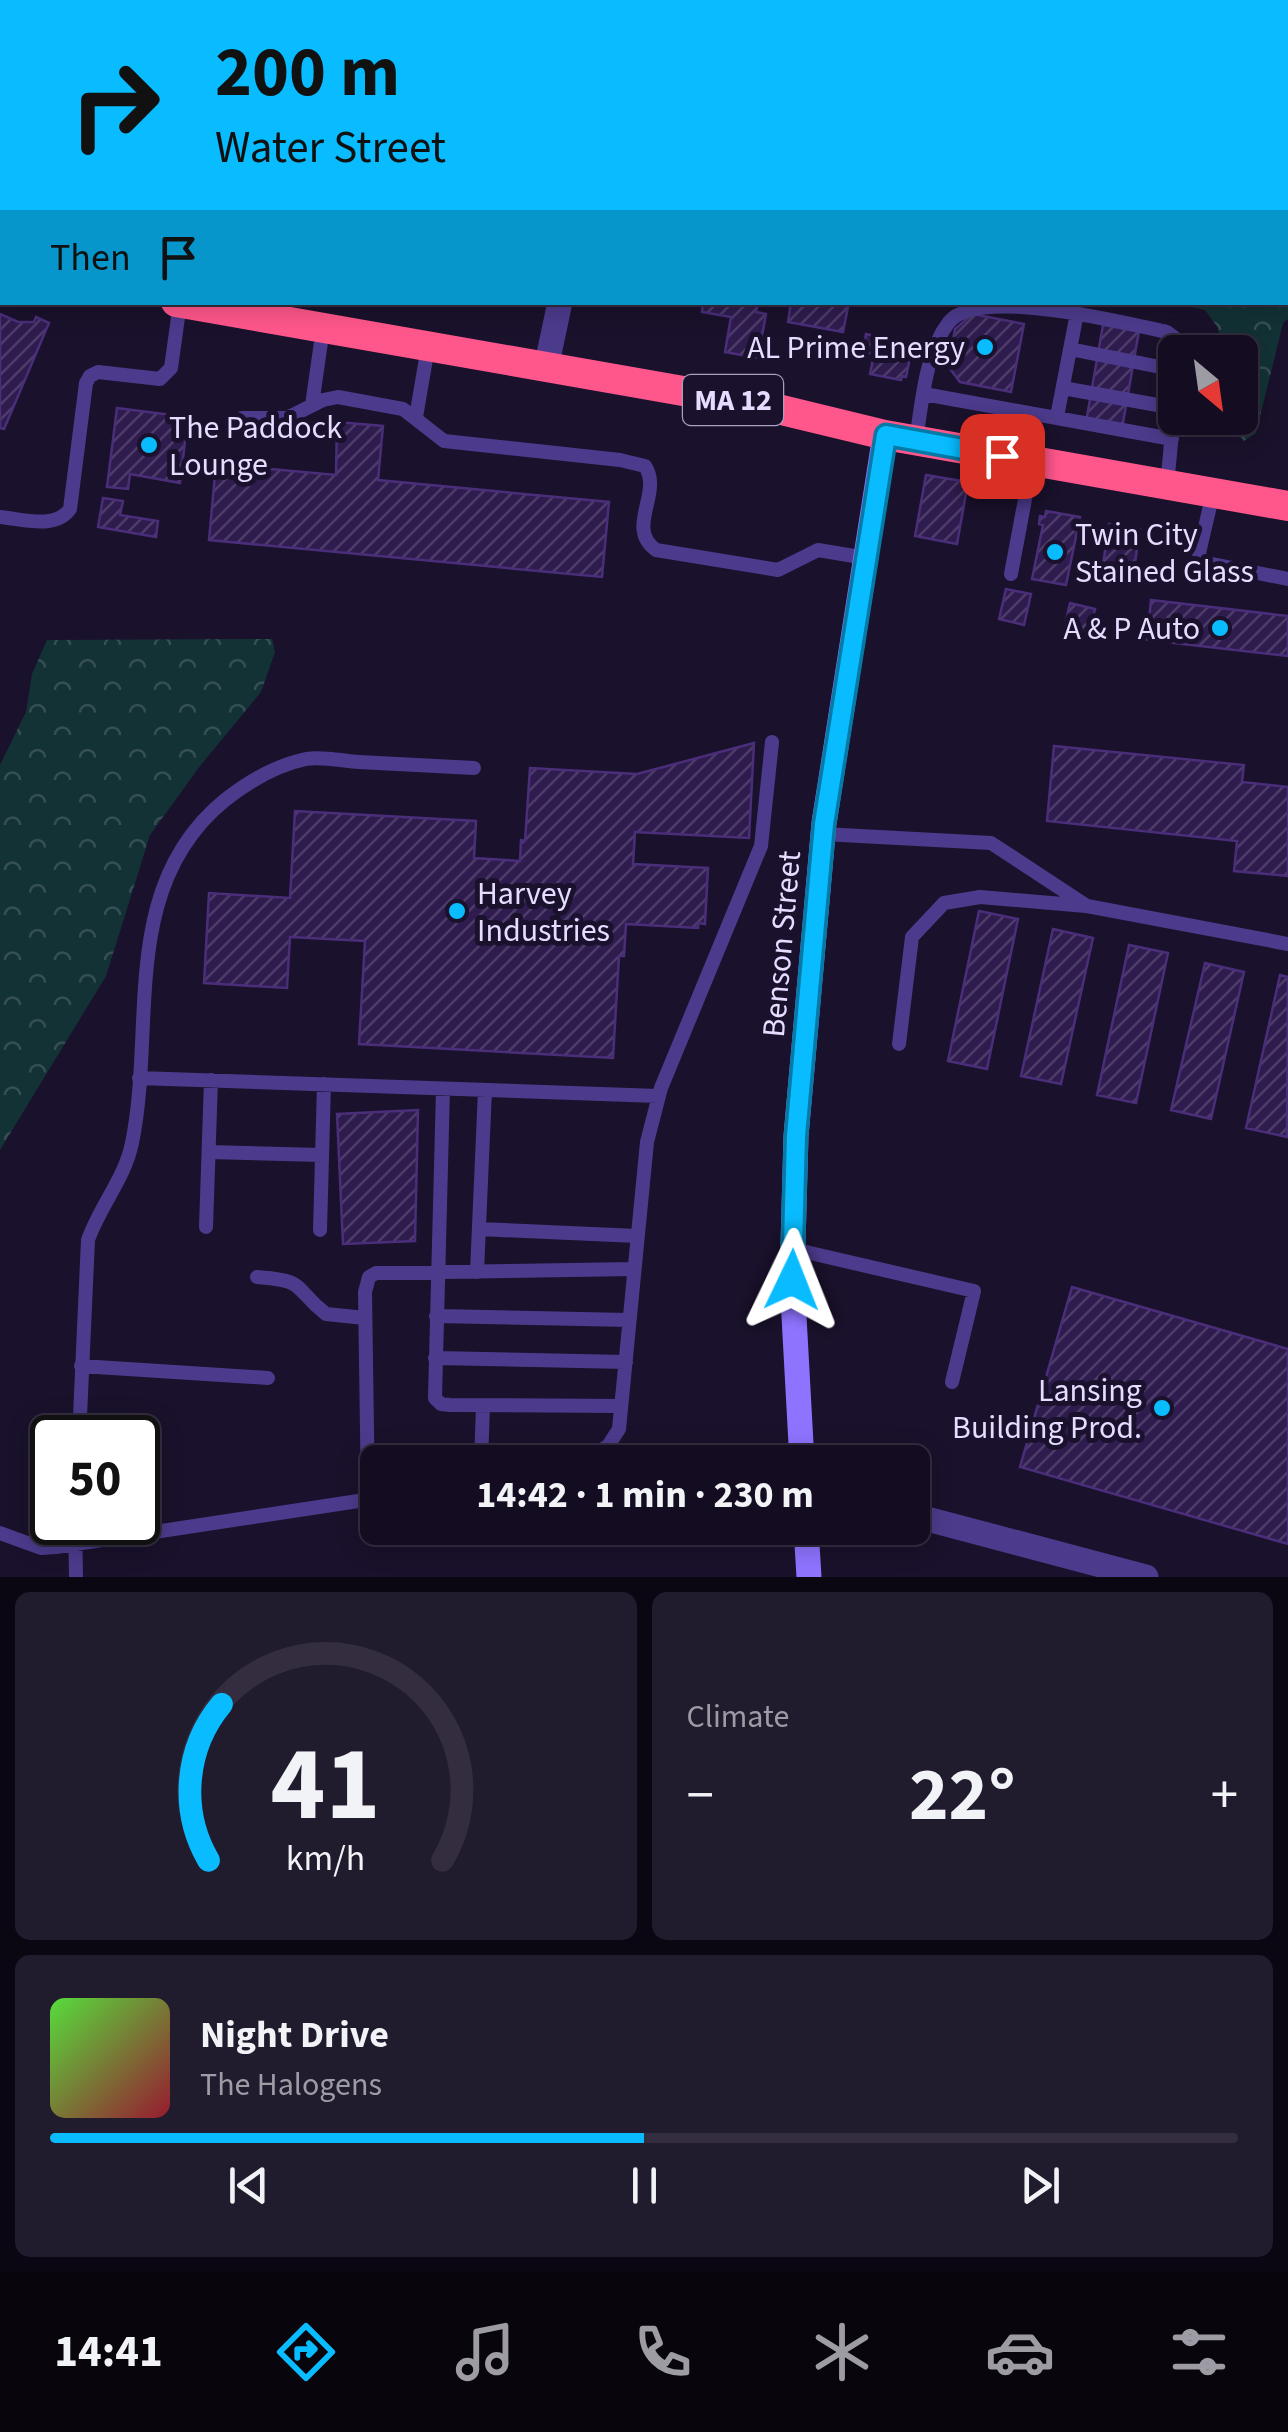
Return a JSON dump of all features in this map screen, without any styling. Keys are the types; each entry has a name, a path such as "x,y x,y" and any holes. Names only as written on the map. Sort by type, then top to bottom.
{"highway":[{"name":"MA 12","path":"204,305 255,309 428,347 757,404 886,435 1288,506"}],"main road":[{"name":"Benson Street","path":"800,1445 793,1249 796,1136 823,834 886,435"},
{"path":"807,1545 809,1577"}],"street":[{"path":"546,368 559,305"},
{"path":"930,1521 1097,1571 1146,1577"}],"lane":[{"path":"0,517 49,521 65,516 70,508 86,382 98,372 166,376 171,368 178,305"},
{"path":"916,440 924,394 942,333 960,313 978,307 1077,313 1171,335"},
{"path":"1057,417 1077,313"},
{"path":"312,406 324,327"},
{"path":"416,417 428,347"},
{"path":"1070,350 1158,367"},
{"path":"1063,388 1158,402"},
{"path":"924,394 1172,439"},
{"path":"242,418 287,418 338,397 392,406 416,417 428,432 444,441 645,466 652,480 642,532 656,550 778,570 818,550 866,558"},
{"path":"1168,485 1172,435"},
{"path":"1011,574 1032,461"},
{"path":"1213,492 1199,552 1202,562 1288,579"},
{"path":"609,1445 619,1428 622,1406 647,1142 658,1096 755,864 772,742"},
{"path":"79,1415 88,1240 132,1147 147,948 164,885 190,838 214,810 244,786 308,759 474,768"},
{"path":"823,834 992,843 1087,906"},
{"path":"899,1044 912,937 944,903 980,898 1087,906 1288,944"},
{"path":"139,1078 658,1096"},
{"path":"206,1227 211,1080"},
{"path":"320,1230 324,1084"},
{"path":"443,1088 434,1390 440,1404 622,1406"},
{"path":"478,1272 485,1090"},
{"path":"208,1152 322,1155"},
{"path":"479,1229 637,1236"},
{"path":"793,1249 974,1291 952,1382"},
{"path":"370,1445 365,1292 369,1278 376,1273 634,1269"},
{"path":"257,1277 289,1279 299,1284 326,1314 366,1318"},
{"path":"436,1316 629,1320"},
{"path":"435,1358 626,1362"},
{"path":"82,1366 268,1378"},
{"path":"482,1445 483,1406"},
{"path":"160,1532 360,1501"},
{"path":"0,1534 30,1544"},
{"path":"32,1545 41,1548 74,1545 76,1577"}],"green space":[{"path":"1185,305 1288,305 1288,319 1283,323 1258,425 1258,335 1219,335 1205,310"},
{"path":"272,639 275,652 261,692 150,835 106,976 0,1150 0,765 26,712 32,674 47,640"}],"building":[{"path":"703,305 757,305 756,312 766,314 758,358 725,352 731,317 702,312"},
{"path":"791,305 848,305 843,332 788,322"},
{"path":"0,314 18,322 34,322 36,317 49,323 4,429 0,428"},
{"name":"AL Prime Energy","path":"973,314 1024,324 1011,392 960,382 948,366 955,329"},
{"path":"1103,325 1139,331 1121,434 1085,428"},
{"path":"866,334 913,344 906,377 901,380 870,374 874,354 863,352"},
{"name":"The Paddock Lounge","path":"117,408 188,417 180,483 130,474 128,489 107,487"},
{"path":"337,422 383,426 378,480 609,502 602,577 209,540 216,464 336,475"},
{"path":"926,475 968,482 957,544 915,536"},
{"path":"103,498 123,501 120,515 158,521 156,537 98,527"},
{"name":"Twin City Stained Glass","path":"1046,511 1080,517 1066,585 1032,579 1043,525 1039,524 1040,516 1045,517"},
{"path":"1109,524 1140,529 1134,569 1103,565"},
{"path":"1006,589 1031,594 1024,625 999,619"},
{"path":"1151,600 1288,616 1288,656 1147,640"},
{"path":"1070,603 1095,609 1089,635 1064,629"},
{"name":"Harvey Industries","path":"754,743 749,838 635,832 633,864 708,868 705,924 698,923 698,928 626,924 624,956 619,956 613,1058 359,1044 365,941 290,937 287,988 204,983 209,893 290,898 295,811 476,821 474,858 520,861 530,768 637,774"},
{"path":"1054,746 1244,765 1242,782 1288,787 1288,876 1234,871 1237,841 1047,821"},
{"path":"979,911 1018,919 987,1069 948,1061"},
{"path":"1053,929 1093,938 1061,1084 1021,1076"},
{"path":"1129,945 1168,953 1136,1103 1097,1095"},
{"path":"1205,963 1244,972 1211,1119 1171,1110"},
{"path":"1280,975 1288,977 1287,1137 1246,1128"},
{"path":"418,1110 415,1241 343,1244 337,1114"},
{"name":"Lansing Building Prod.","path":"1072,1287 1288,1349 1288,1544 1020,1467"}],"place":[{"name":"AL Prime Energy","path":"985,347"},
{"name":"The Paddock Lounge","path":"149,445"},
{"name":"Twin City Stained Glass","path":"1055,552"},
{"name":"A & P Auto","path":"1220,628"},
{"name":"Harvey Industries","path":"457,911"},
{"name":"Lansing Building Prod.","path":"1162,1408"}],"route":[{"path":"792,1280 796,1136 824,824 886,435 1002,456"}]}
